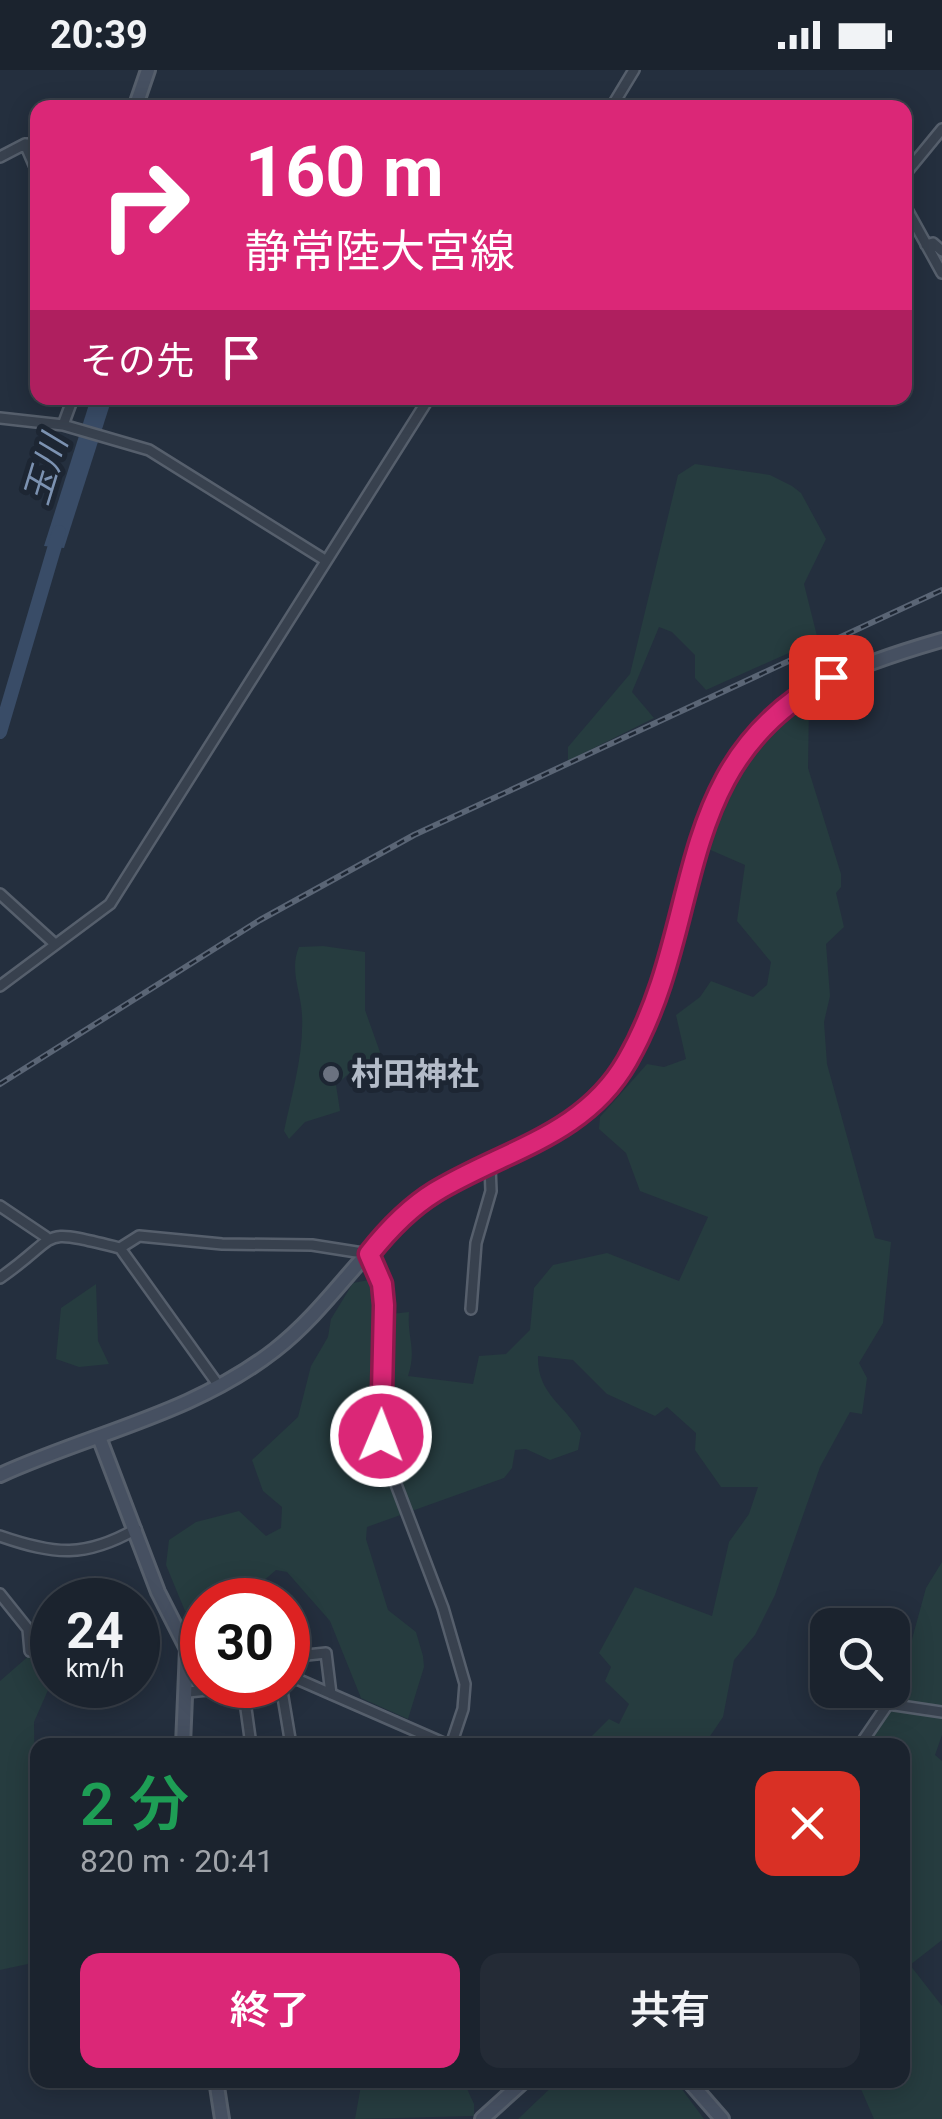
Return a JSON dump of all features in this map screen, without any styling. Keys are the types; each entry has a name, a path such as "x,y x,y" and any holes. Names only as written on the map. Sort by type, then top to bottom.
{"main road":[{"path":"138,100 148,70"},
{"path":"0,1475 180,1407 240,1375 302,1326 389,1228 432,1194 585,1113 610,1089 627,1061 660,988 710,808 739,752 772,714 831,677 942,640"},
{"path":"99,1437 158,1592 180,1636"},
{"path":"184,1738 186,1708"},
{"path":"216,2088 218,2118"},
{"path":"482,2119 516,2088"},
{"path":"695,2088 722,2119"}],"street":[{"path":"616,100 634,70"},
{"path":"912,165 942,129"},
{"path":"25,144 30,156"},
{"path":"0,157 30,144"},
{"path":"912,219 942,273"},
{"path":"926,245 933,243 942,251"},
{"path":"68,427 72,405"},
{"path":"0,986 110,904 425,405"},
{"path":"0,418 68,427 174,464 325,560"},
{"path":"0,894 55,944"},
{"path":"471,1309 476,1243 491,1192 490,1166"},
{"path":"0,1206 46,1237"},
{"path":"0,1278 46,1237 59,1234 120,1248 219,1386"},
{"path":"120,1248 138,1236 222,1244 312,1245 369,1254 382,1284 384,1305 380,1418 386,1458 443,1608 465,1684 463,1710 453,1738"},
{"path":"0,1536 44,1551 90,1551 136,1529"},
{"path":"0,1594 28,1629 30,1651"},
{"path":"310,1654 326,1652 331,1694"},
{"path":"310,1685 434,1738"},
{"path":"865,1738 888,1704 942,1712"},
{"path":"245,1708 250,1738"},
{"path":"284,1708 289,1738"}],"green space":[{"path":"695,464 770,475 801,493 826,539 804,584 818,640 706,690 695,678 695,655 672,632 659,627 632,692 654,718 568,761 568,747 630,674 678,475"},
{"path":"809,705 808,768 841,874 841,887 836,893 844,927 826,944 830,996 824,1022 827,1064 875,1238 891,1242 883,1323 859,1363 867,1378 862,1414 850,1412 820,1467 775,1595 755,1635 734,1660 723,1717 709,1738 594,1738 609,1719 619,1724 629,1704 605,1681 611,1667 599,1653 635,1587 712,1616 729,1542 749,1514 758,1487 721,1487 695,1450 696,1433 667,1407 655,1416 607,1394 573,1360 538,1356 546,1389 581,1433 578,1450 550,1460 526,1449 515,1450 512,1468 504,1478 367,1527 366,1539 388,1610 416,1632 423,1656 424,1667 408,1719 361,1698 330,1621 310,1598 310,1578 292,1578 287,1572 276,1570 266,1578 180,1578 180,1599 166,1565 169,1540 196,1522 239,1511 266,1536 281,1528 282,1507 263,1491 252,1460 298,1417 311,1366 328,1337 331,1319 353,1283 369,1280 379,1296 381,1315 409,1312 412,1358 408,1376 473,1384 479,1356 506,1354 530,1330 534,1288 553,1265 607,1253 679,1281 708,1217 640,1191 626,1153 599,1129 600,1117 647,1064 664,1067 686,1059 676,1015 700,997 711,981 753,997 767,985 771,962 737,921 745,865 706,848 731,784 770,729"},
{"path":"299,947 365,952 365,1010 386,1069 376,1074 354,1069 336,1085 340,1111 305,1122 289,1139 284,1131 302,1030 296,956"},
{"path":"96,1284 98,1341 109,1364 79,1367 56,1359 61,1308"},
{"path":"942,1562 942,1735 935,1755 942,1761 942,1940 910,1965 910,1738 871,1738 887,1708 910,1708 910,1647 926,1588"},
{"path":"30,1655 30,1708 40,1708 34,1722 34,1738 30,1738 30,1964 0,1970 0,1681"},
{"path":"910,1965 942,2006 942,2119 874,2119 860,2088 910,2088"},
{"path":"361,2088 467,2088 474,2104 474,2116 355,2119"},
{"path":"551,2088 681,2088 704,2119 518,2119"}],"water":[{"path":"89,405 110,405 64,548 44,546"}],"waterway":[{"name":"玉川","path":"0,732 59,532"}],"railway":[{"path":"0,1084 260,920 414,835 942,590"}],"place":[{"name":"村田神社","path":"331,1074"}],"route":[{"path":"381,1436 384,1305 382,1284 369,1254 389,1228 432,1194 561,1130 610,1089 644,1029 660,988 710,808 739,752 772,714 831,677"}]}
